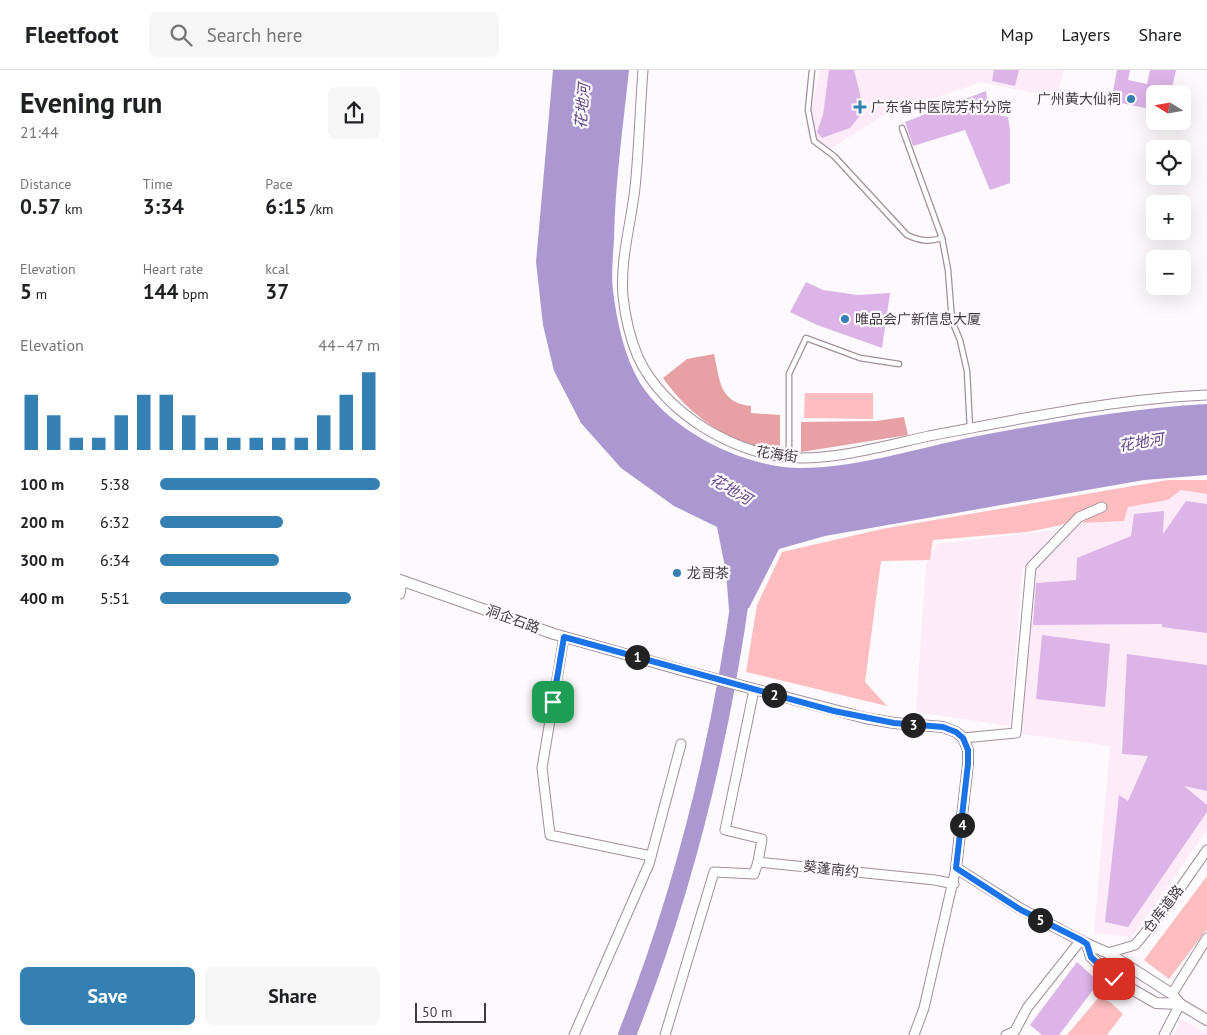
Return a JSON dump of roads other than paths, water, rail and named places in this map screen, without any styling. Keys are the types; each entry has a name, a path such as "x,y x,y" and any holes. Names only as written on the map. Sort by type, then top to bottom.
{"street":[{"name":"花海街","path":"643,70 635,187 624,266 623,294 628,326 639,358 657,386 683,413 714,434 753,451 799,458 839,454 1089,407 1207,395"},
{"path":"914,1035 924,1008 954,884 968,764 968,750 963,738 1016,733 1031,567 1079,517 1102,507"},
{"path":"400,594 401,580"},
{"name":"洞企石路","path":"401,580 564,637 751,689 865,718 894,723 943,727 956,732 963,738"},
{"path":"564,637 542,768 550,835 652,856"},
{"path":"666,1035 714,872 754,874 758,862 762,839 726,830 751,689"},
{"path":"574,1035 613,950 652,856 681,744"},
{"name":"仓库道路","path":"1108,952 1135,944 1172,900 1207,850"},
{"name":"葵蓬南约","path":"758,862 935,880 954,884"},
{"path":"956,868 1021,910 1108,952 1172,994 1180,1004 1207,1020"},
{"path":"1172,994 1207,938"},
{"path":"1084,942 1091,957 1114,979 1156,1003 1180,1004"},
{"path":"1006,1035 1015,1031 1028,1008 1084,942"},
{"path":"1164,1035 1180,1004"}],"lane":[{"path":"812,70 808,110 814,141 845,168 907,235 918,240 932,241 942,238"},
{"path":"902,128 942,238 948,270 952,321 960,340 967,371 970,429"},
{"path":"789,457 789,374 806,338 860,358 899,364"}],"water":[{"name":"花地河","path":"553,70 629,70 616,197 612,272 612,285 619,327 634,373 653,400 670,416 709,443 753,461 775,466 797,468 820,467 868,461 965,439 1070,420 1125,412 1207,404 1207,475 1144,480 825,536 779,549 749,608 729,610 726,572 717,527 674,506 621,468 581,423 554,371 543,325 536,262"}],"waterway":[{"path":"627,1035 666,926 698,814 723,701 742,586"}],"place":[{"name":"广州黄大仙祠","path":"1131,99"},
{"name":"广东省中医院芳村分院","path":"860,107"},
{"name":"唯品会广新信息大厦","path":"845,319"},
{"name":"龙哥茶","path":"677,573"}]}
